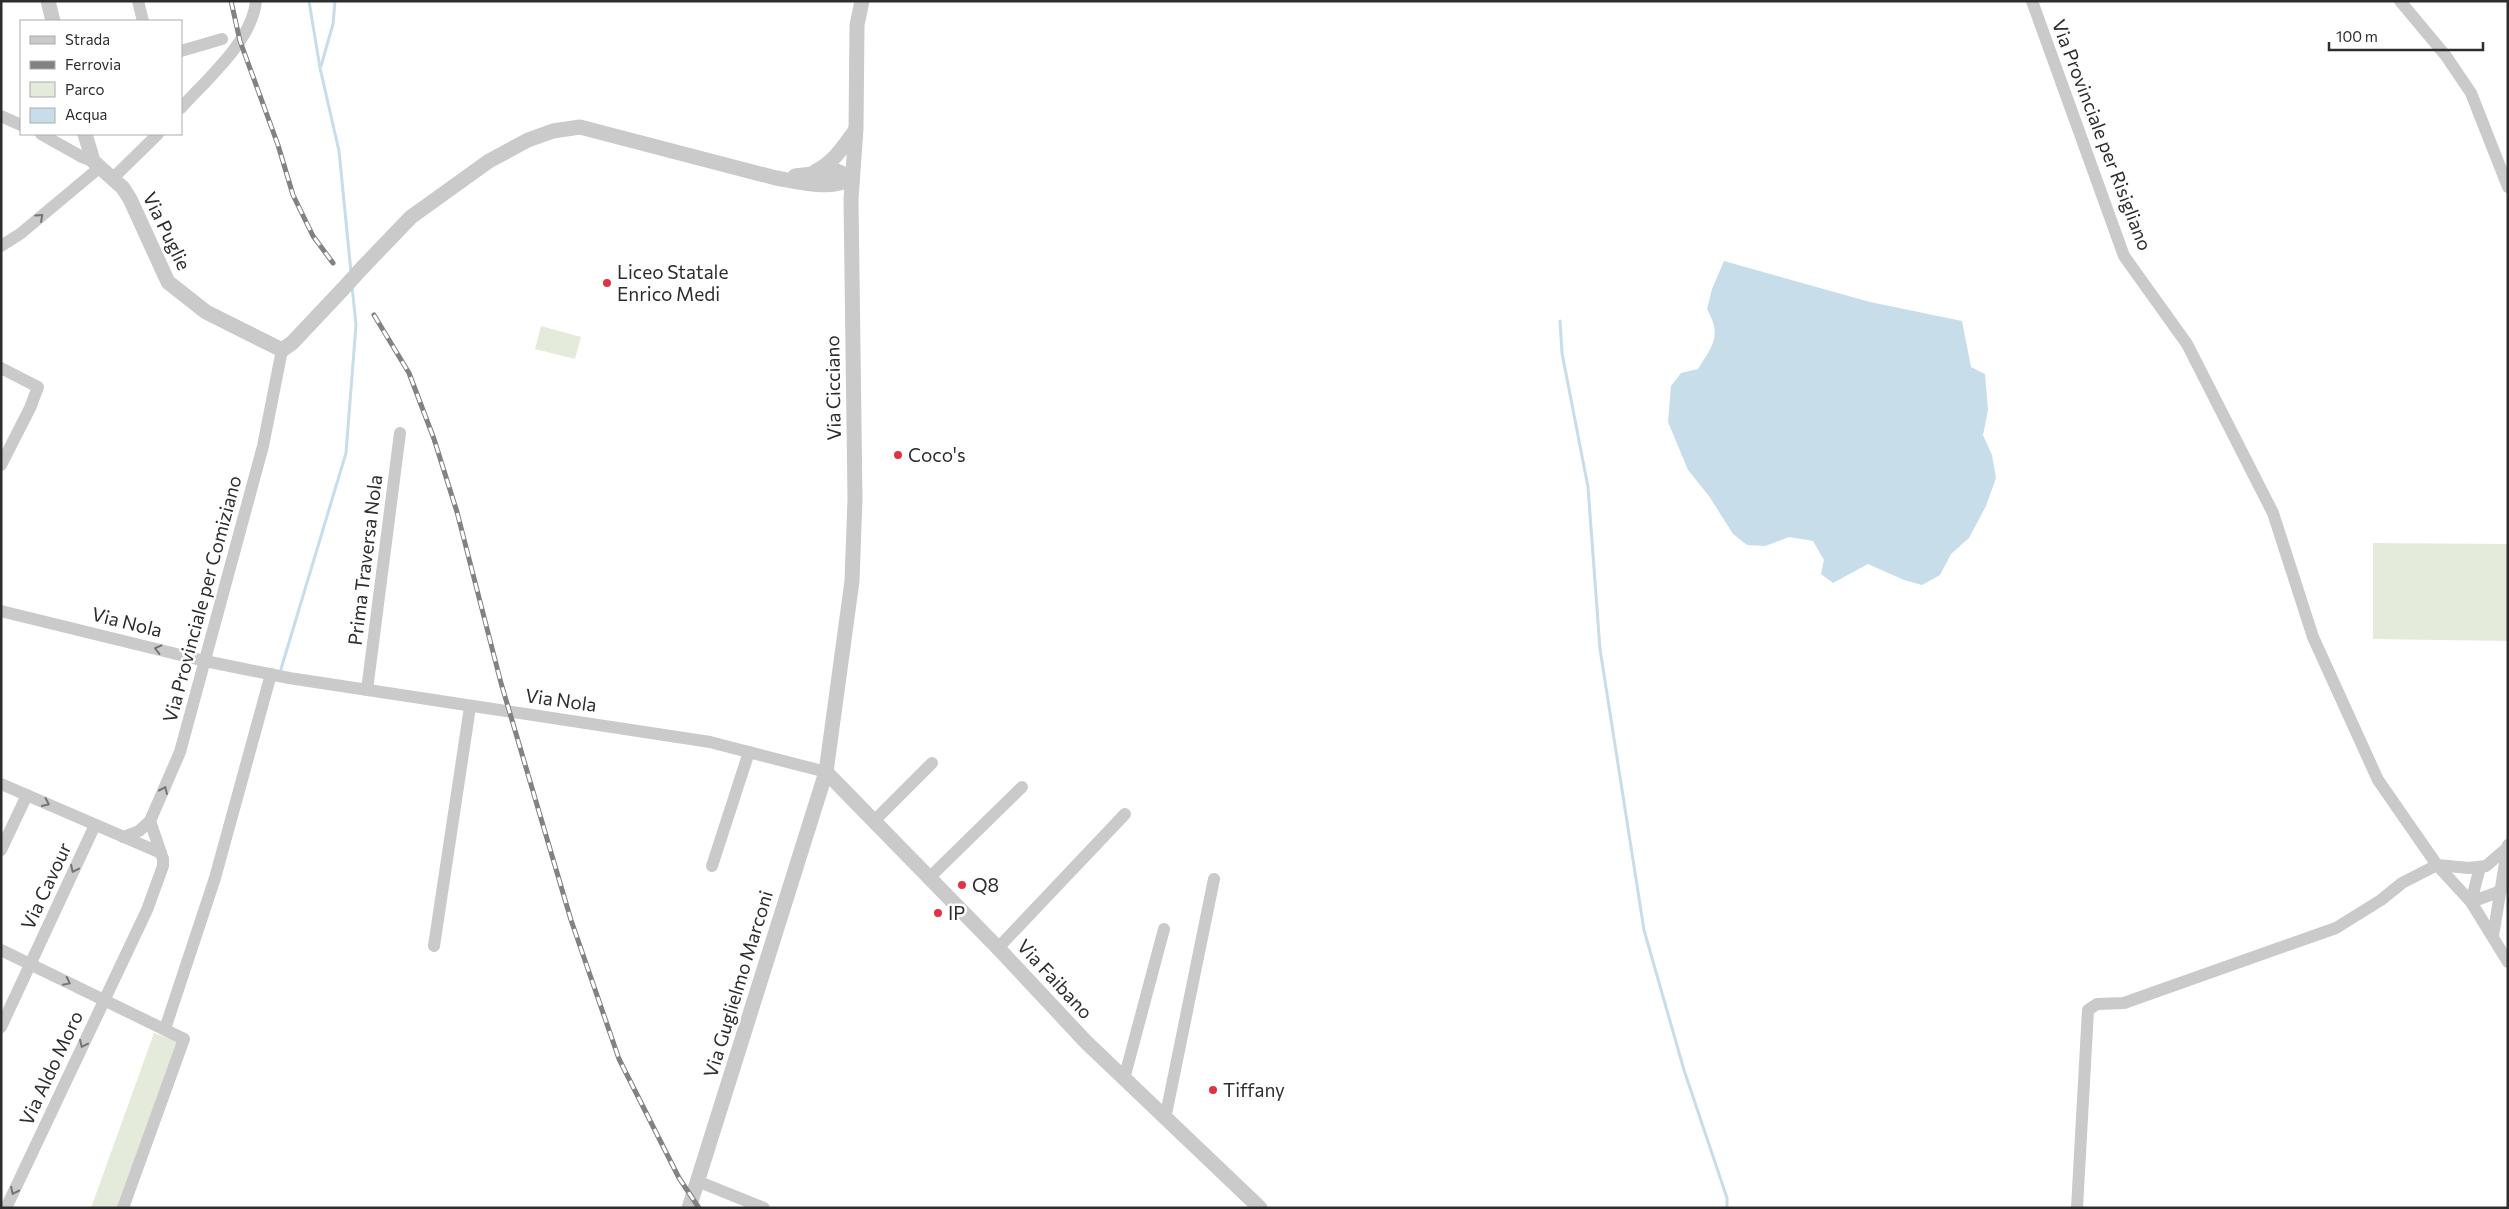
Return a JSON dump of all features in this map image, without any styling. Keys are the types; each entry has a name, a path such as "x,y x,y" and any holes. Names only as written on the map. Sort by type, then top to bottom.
{"street":[{"path":"48,1 54,20"},
{"path":"138,1 143,20"},
{"path":"182,107 240,41 251,24 256,1"},
{"name":"Via Cicciano","path":"826,772 852,581 855,498 850,199 856,129 856,50 862,1"},
{"name":"Via Provinciale per Risigliano","path":"2032,1 2124,256 2187,344 2273,513 2313,637 2378,780 2437,865 2471,902 2508,962"},
{"path":"2400,1 2446,56 2472,93 2508,187"},
{"path":"182,51 222,39"},
{"path":"1,116 20,125"},
{"path":"282,350 292,343 411,216 489,161 528,140 553,131 580,127 776,178 817,179 837,171 852,178"},
{"path":"817,179 839,154 856,129"},
{"path":"43,135 96,164"},
{"path":"85,135 96,164"},
{"path":"112,179 157,135"},
{"path":"1,246 27,228 96,164"},
{"name":"Via Puglie","path":"96,164 123,188 130,199 168,282 206,312 282,350"},
{"path":"817,179 850,199"},
{"name":"Via Provinciale per Comiziano","path":"150,821 180,752 263,446 282,350"},
{"path":"1,368 38,386 30,408 1,466"},
{"name":"Prima Traversa Nola","path":"367,690 400,434"},
{"name":"Via Nola","path":"1,611 205,661 273,675 470,706 649,731 710,742 826,772"},
{"path":"165,1029 215,878 273,675"},
{"path":"434,946 470,706"},
{"path":"712,866 749,752"},
{"path":"874,821 932,763"},
{"name":"Via Faibano","path":"826,772 998,948 1086,1042 1260,1208"},
{"name":"Via Guglielmo Marconi","path":"689,1208 826,772"},
{"path":"1,784 161,853"},
{"path":"930,878 1022,787"},
{"path":"1,850 27,795"},
{"path":"998,948 1125,814"},
{"path":"123,837 139,831 150,821 161,853"},
{"name":"Via Cavour","path":"1,1027 95,825"},
{"path":"2077,1208 2088,1010 2097,1004 2124,1003 2336,928 2381,900 2402,883 2437,865 2486,866 2507,846"},
{"path":"2493,936 2507,846"},
{"name":"Via Aldo Moro","path":"6,1208 147,910 163,866 161,853"},
{"path":"2471,902 2480,867"},
{"path":"1165,1119 1214,879"},
{"path":"2471,902 2501,891"},
{"path":"1124,1079 1164,929"},
{"path":"1,950 184,1039 123,1208"},
{"path":"697,1181 764,1208"}],"green space":[{"path":"541,326 581,337 575,359 535,349"},
{"path":"2373,543 2508,544 2508,641 2373,639"},
{"path":"154,1033 178,1041 118,1208 91,1208"}],"water":[{"path":"1724,261 1870,302 1962,321 1971,367 1985,374 1988,410 1983,435 1992,455 1996,478 1986,506 1969,538 1951,554 1940,575 1922,585 1904,580 1868,564 1833,583 1821,574 1824,560 1813,541 1789,537 1765,546 1747,545 1733,534 1709,496 1688,470 1668,422 1671,386 1681,373 1698,369 1714,340 1714,326 1707,309 1712,289"}],"waterway":[{"path":"309,1 320,68 339,151 351,272"},
{"path":"321,66 333,24 335,1"},
{"path":"281,669 346,453 356,325 352,286"},
{"path":"1560,321 1562,353 1588,487 1600,649 1644,930 1684,1070 1727,1198 1727,1208"}],"railway":[{"path":"231,1 240,41 278,145 293,195 313,236 333,263"},
{"path":"374,315 409,373 434,439 457,512 501,683 571,920 619,1059 679,1178 699,1208"}],"place":[{"name":"Liceo Statale Enrico Medi","path":"607,283"},
{"name":"Coco's","path":"898,455"},
{"name":"Q8","path":"962,885"},
{"name":"IP","path":"938,913"},
{"name":"Tiffany","path":"1213,1090"}]}
